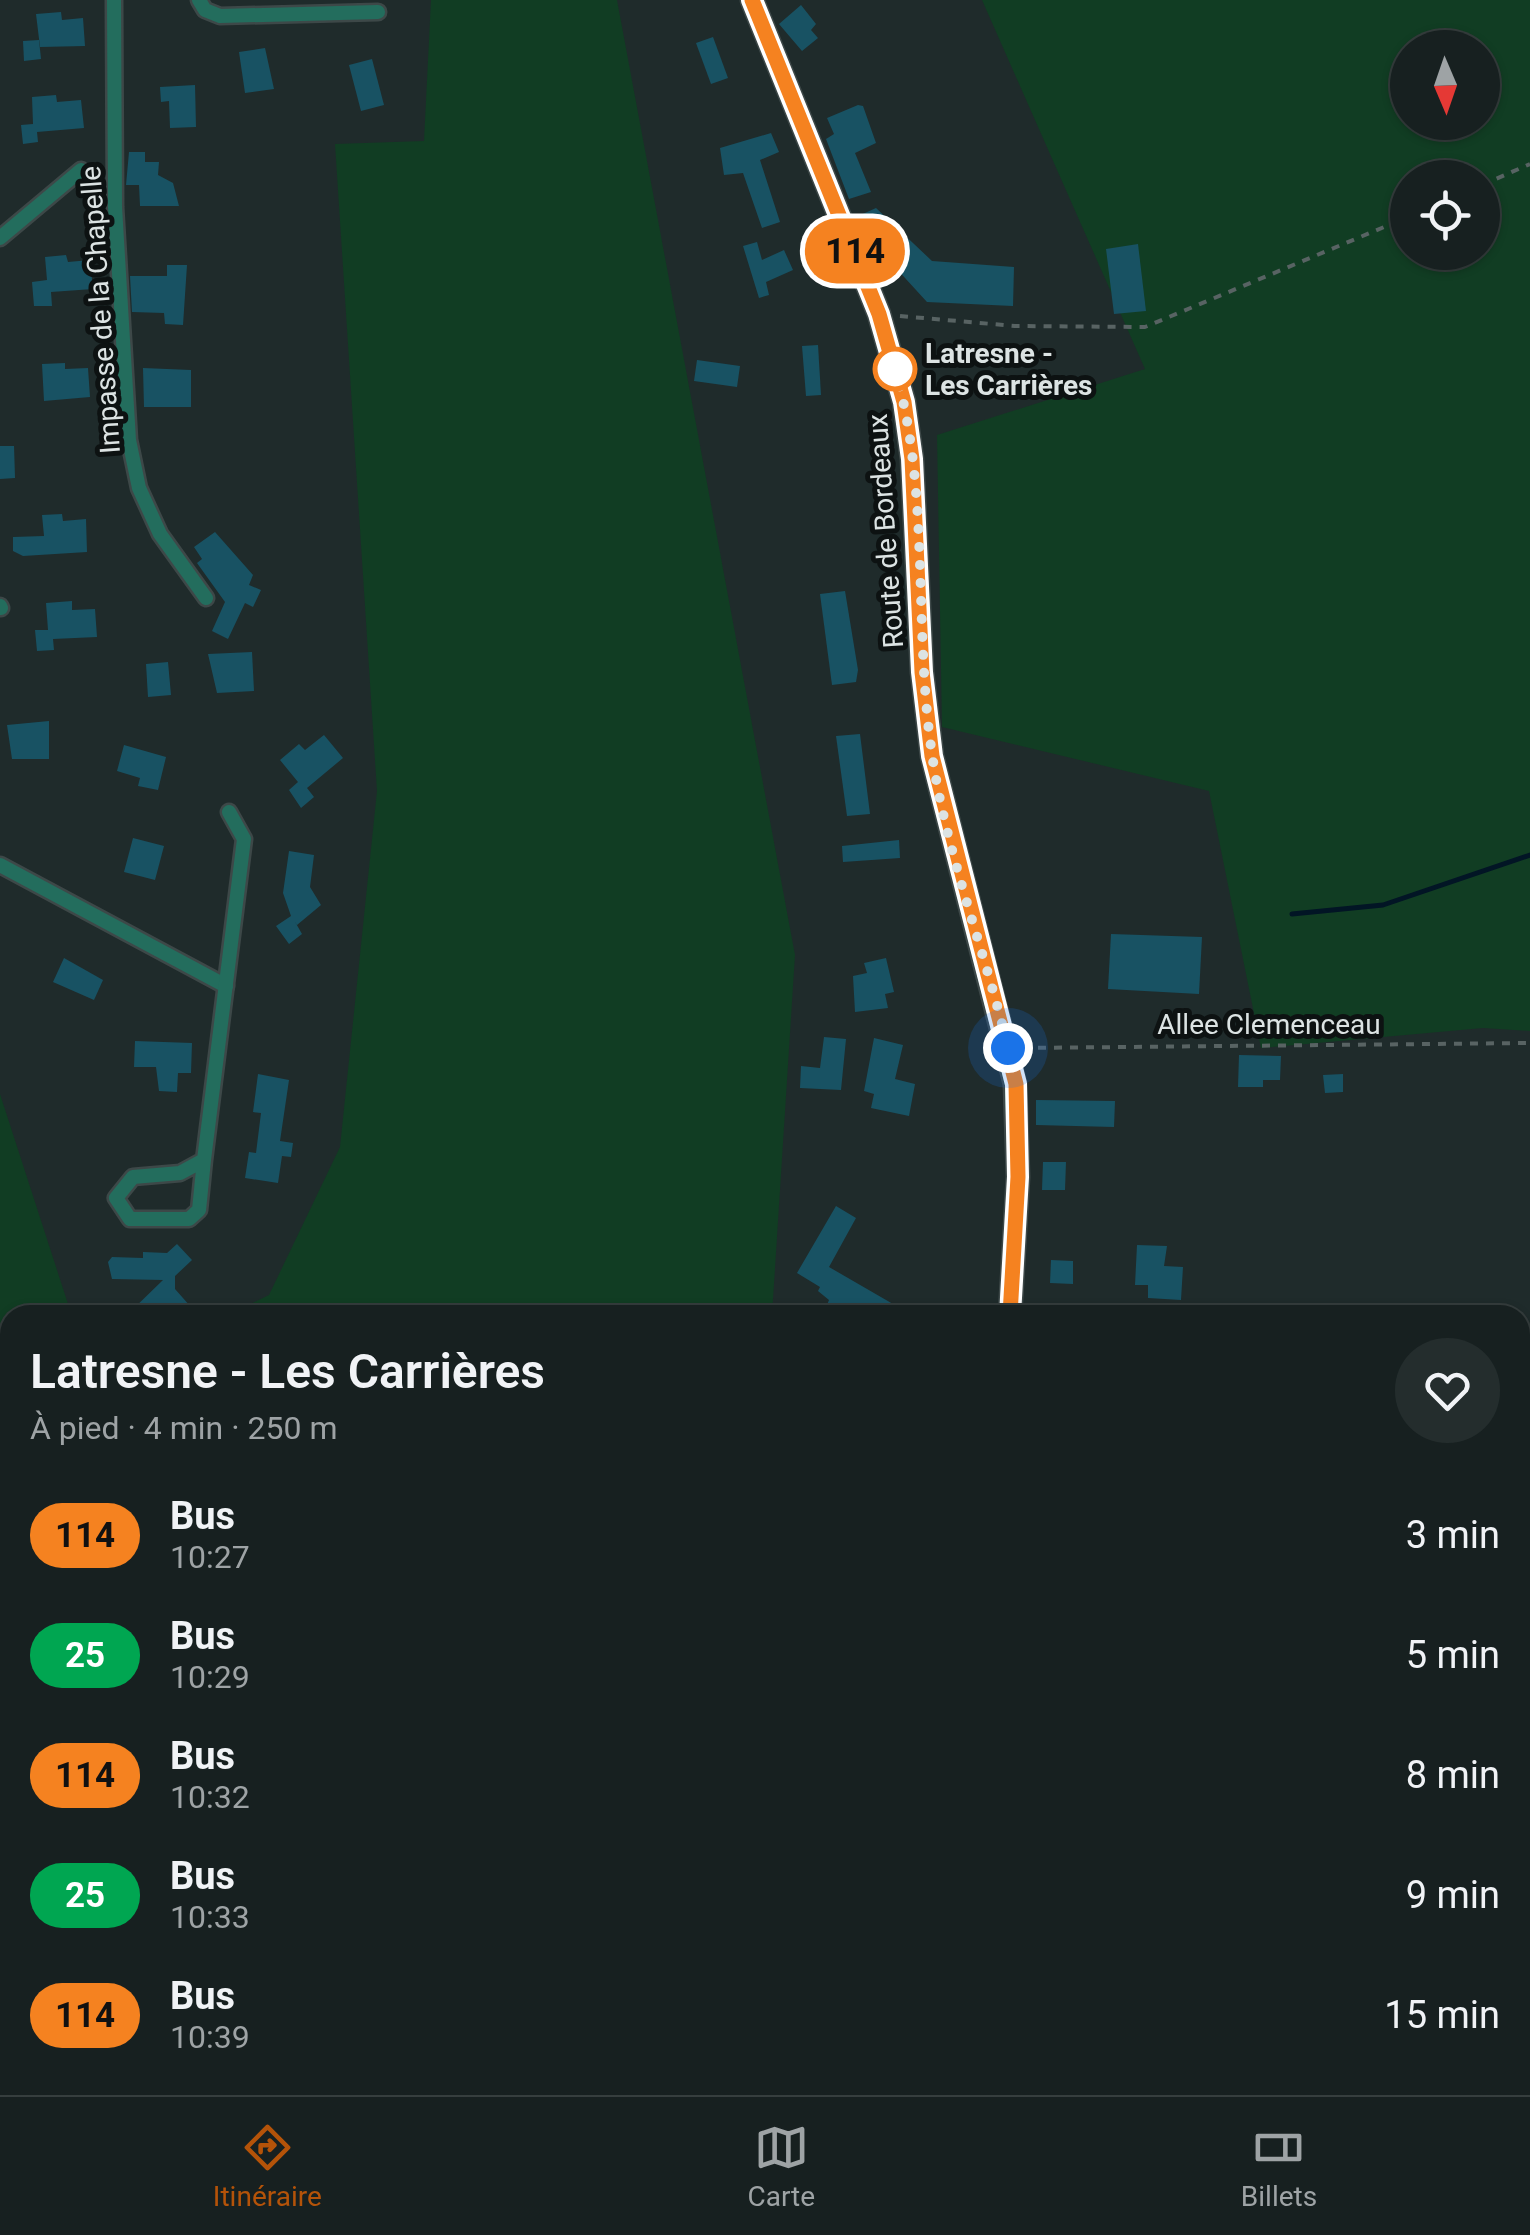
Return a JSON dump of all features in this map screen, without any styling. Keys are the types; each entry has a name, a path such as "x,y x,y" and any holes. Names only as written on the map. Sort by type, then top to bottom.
{"street":[{"name":"Impasse de la Chapelle","path":"114,0 116,207 130,440 139,488 160,534 206,598"},
{"path":"199,0 206,10 220,16 378,12"},
{"name":"Route de Bordeaux","path":"752,0 879,314 904,402 912,459 922,672 932,756 1016,1084 1018,1177 1011,1305"},
{"path":"0,238 80,170"},
{"path":"204,1160 180,1173 133,1177 116,1198 130,1218 189,1219 199,1210 244,840 229,812"},
{"path":"0,866 226,986"}],"path":[{"path":"1500,177 1530,164"},
{"path":"879,314 1015,326 1145,326 1390,224"},
{"name":"Allee Clemenceau","path":"1008,1048 1530,1043"}],"green space":[{"path":"431,0 617,0 795,955 773,1305 248,1305 269,1295 340,1147 377,791 335,144 424,141"},
{"path":"982,0 1530,0 1530,1031 1483,1028 1261,1048 1209,791 942,727 937,435 1145,369"},
{"path":"0,1094 68,1305 0,1305"}],"building":[{"path":"801,5 816,24 811,30 818,38 802,51 779,24"},
{"path":"61,12 62,20 83,18 85,46 40,47 36,14"},
{"path":"713,37 728,78 711,84 696,43"},
{"path":"39,40 41,59 24,61 23,41"},
{"path":"265,48 274,89 245,93 239,52"},
{"path":"372,59 384,105 361,111 349,65"},
{"path":"195,85 196,127 170,128 169,101 161,102 160,87"},
{"path":"56,95 57,102 81,100 84,128 37,132 38,142 23,144 21,125 33,124 32,97"},
{"path":"863,106 876,143 855,153 871,192 849,199 826,139 834,134 827,118"},
{"path":"771,133 779,152 760,160 780,222 762,228 743,173 724,175 720,148"},
{"path":"129,152 145,152 145,162 159,162 158,175 173,183 179,206 140,206 139,185 126,185"},
{"path":"876,208 932,261 1014,267 1013,306 927,302 862,231 856,217"},
{"path":"757,242 762,260 784,250 793,270 766,282 769,295 759,298 743,246"},
{"path":"1138,244 1146,311 1114,314 1106,249"},
{"path":"66,255 68,262 90,260 93,289 51,292 52,306 34,306 32,282 47,280 45,257"},
{"path":"167,265 187,265 183,325 165,324 164,313 132,312 130,276 167,276"},
{"path":"818,345 821,395 806,396 802,346"},
{"path":"697,360 740,366 737,387 694,381"},
{"path":"65,363 65,369 88,368 90,397 44,401 42,364"},
{"path":"143,368 191,370 191,407 144,407"},
{"path":"0,446 14,446 15,478 0,479"},
{"path":"62,514 63,521 86,519 87,552 23,556 13,551 13,537 44,536 42,515"},
{"path":"215,532 253,575 249,585 261,590 253,607 245,603 228,639 212,631 225,602 197,563 202,559 194,547"},
{"path":"845,591 858,670 856,682 832,685 820,594"},
{"path":"72,601 72,610 95,609 97,637 53,639 54,650 37,651 35,630 48,630 46,603"},
{"path":"252,652 254,691 217,693 208,654"},
{"path":"168,662 171,695 148,697 146,664"},
{"path":"49,721 49,759 12,759 7,725"},
{"path":"860,734 870,814 847,816 836,736"},
{"path":"324,735 343,758 307,788 314,797 301,808 289,790 298,782 280,760 299,744 305,750"},
{"path":"124,745 166,757 158,790 138,786 140,778 117,771"},
{"path":"133,838 164,846 155,880 124,872"},
{"path":"899,840 900,858 843,862 842,846"},
{"path":"289,851 314,855 310,887 321,905 297,925 294,920 302,934 289,944 276,926 291,916 283,893"},
{"path":"1111,934 1202,937 1199,994 1108,989"},
{"path":"64,958 103,980 94,1000 53,982"},
{"path":"886,958 894,992 885,994 888,1008 855,1012 853,976 867,973 864,963"},
{"path":"824,1037 846,1039 841,1090 800,1088 801,1066 820,1068"},
{"path":"874,1038 903,1045 895,1079 915,1084 909,1116 871,1108 874,1094 864,1091"},
{"path":"135,1041 192,1043 191,1073 178,1073 177,1092 159,1091 156,1067 134,1067"},
{"path":"1239,1055 1281,1056 1280,1080 1263,1080 1263,1087 1238,1087"},
{"path":"258,1074 289,1080 280,1141 293,1143 291,1157 282,1156 278,1183 245,1178 249,1152 256,1153 261,1113 253,1112"},
{"path":"1343,1074 1343,1092 1325,1093 1323,1075"},
{"path":"1036,1100 1115,1101 1114,1127 1036,1125"},
{"path":"1043,1162 1066,1162 1065,1190 1042,1190"},
{"path":"836,1206 856,1218 829,1267 895,1305 827,1305 829,1300 818,1291 820,1287 797,1273"},
{"path":"177,1244 192,1260 175,1276 175,1289 189,1305 137,1305 163,1280 112,1279 108,1262 112,1257 143,1258 143,1252 167,1253"},
{"path":"1137,1245 1167,1246 1164,1266 1183,1267 1181,1300 1148,1298 1148,1285 1135,1285"},
{"path":"1051,1260 1073,1261 1073,1284 1050,1283"}],"waterway":[{"path":"1292,914 1383,905 1530,855"}],"bus line":[{"name":"114","path":"752,0 879,314 904,402 912,459 922,672 932,756 946,823 996,997 1016,1084 1018,1177 1010,1305"}],"place":[{"name":"Latresne - Les Carrières","path":"895,369"}],"route":[{"path":"895,369 912,459 922,672 932,756 946,823 1008,1048"}]}
